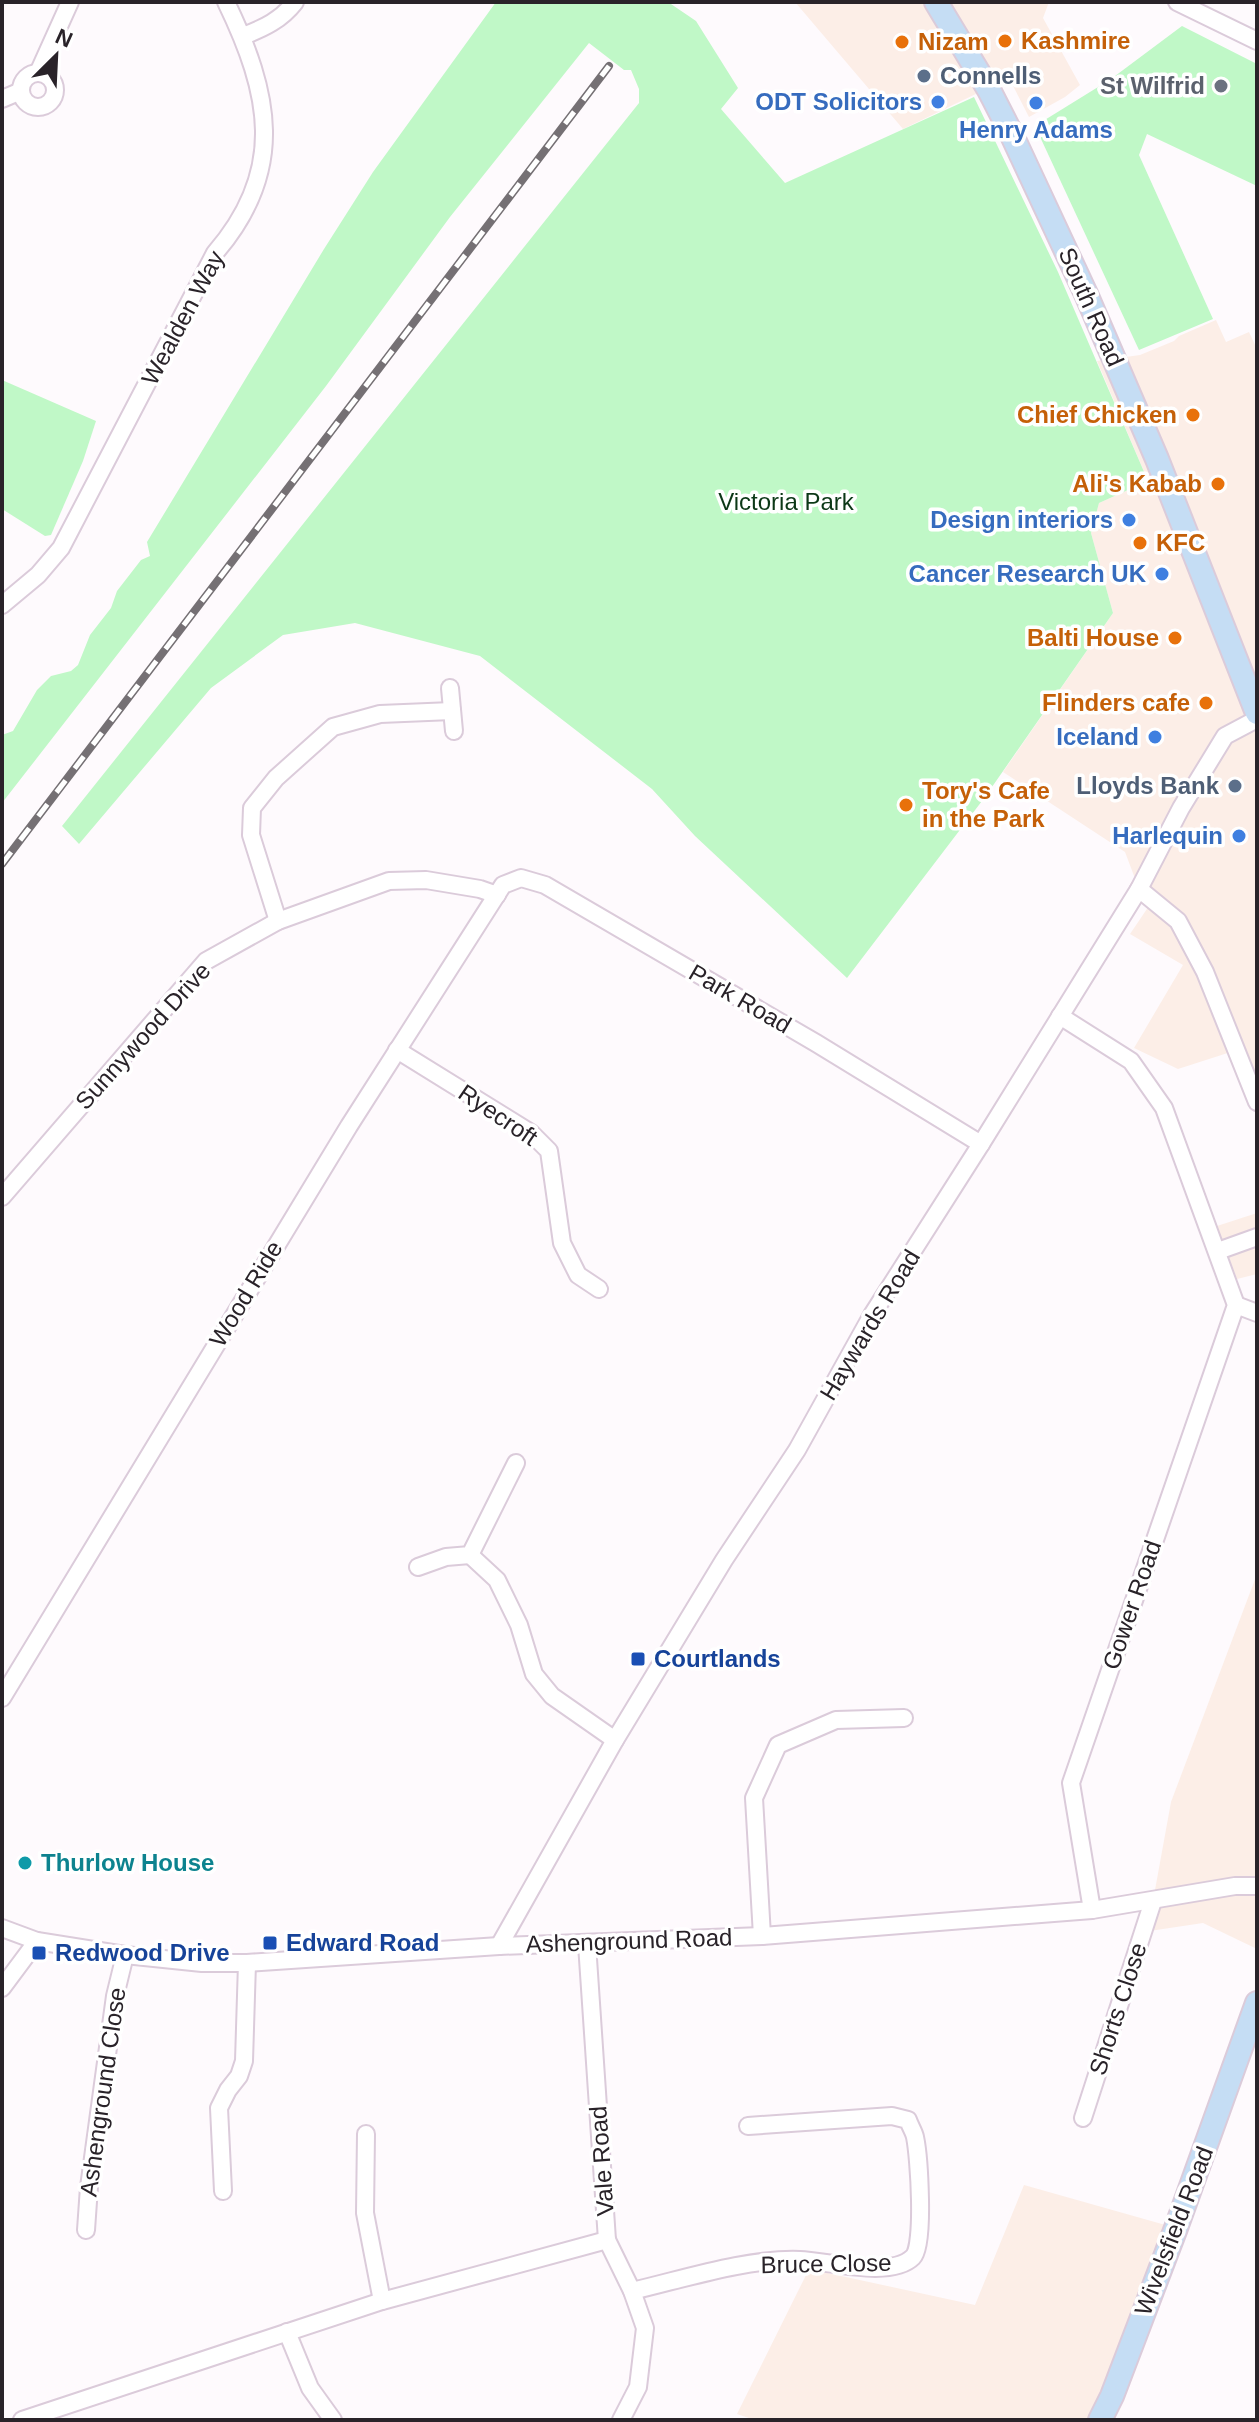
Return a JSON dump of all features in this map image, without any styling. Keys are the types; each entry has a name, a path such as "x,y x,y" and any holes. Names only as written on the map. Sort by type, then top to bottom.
{"main road":[{"name":"South Road","path":"936,2 989,90 1086,294 1157,459 1257,713"},
{"name":"Wivelsfield Road","path":"1100,2420 1251,2044 1257,2003"}],"street":[{"path":"38,73 70,2"},
{"name":"Wealden Way","path":"2,605 38,575 61,548 215,253 247,208 263,162 264,126 258,83 243,36 226,2"},
{"path":"243,36 268,27 295,2"},
{"path":"1177,2 1257,41"},
{"path":"38,73 45,74 52,81 55,92 50,102 35,107 26,101 21,91 28,77 38,73"},
{"path":"2,99 21,91"},
{"path":"450,688 454,731"},
{"path":"278,921 251,835 252,808 276,778 333,727 380,714 452,711"},
{"name":"Haywards Road","path":"499,1946 615,1740 724,1560 797,1450 872,1315 1139,889 1181,808 1225,736 1257,719"},
{"name":"Park Road","path":"497,895 503,885 521,878 545,885 816,1043 981,1144"},
{"name":"Sunnywood Drive","path":"2,1197 206,961 278,921 389,881 426,880 497,895"},
{"path":"1139,889 1178,921 1205,972 1257,1102"},
{"name":"Wood Ride","path":"2,1698 263,1266 497,895"},
{"path":"1060,1016 1131,1061 1164,1108 1236,1305 1257,1313"},
{"name":"Ryecroft","path":"397,1050 531,1133 549,1151 562,1243 578,1275 599,1289"},
{"path":"1218,1251 1257,1237"},
{"name":"Gower Road","path":"1092,1910 1071,1783 1236,1305"},
{"path":"470,1555 516,1463"},
{"path":"418,1567 446,1557 470,1555 497,1580 519,1625 534,1674 552,1696 615,1740"},
{"path":"762,1936 754,1798 778,1745 836,1720 904,1718"},
{"name":"Ashenground Road","path":"2,1928 37,1941 125,1955 202,1963 247,1963 499,1946 762,1936 1092,1910 1235,1886 1257,1886"},
{"name":"Shorts Close","path":"1083,2118 1153,1901"},
{"path":"2,1988 37,1941"},
{"name":"Vale Road","path":"22,2420 382,2301 607,2240 587,1944"},
{"name":"Ashenground Close","path":"86,2230 115,1996 125,1955"},
{"path":"223,2191 219,2108 239,2076 244,2061 247,1963"},
{"name":"Bruce Close","path":"632,2291 738,2266 797,2260 878,2268 911,2260 917,2252 921,2232 915,2137 908,2120 892,2116 748,2126"},
{"path":"366,2134 365,2213 382,2301"},
{"path":"607,2240 632,2291 645,2328 638,2387 621,2420"},
{"path":"287,2332 310,2388 333,2420"}],"shaded area":[{"path":"795,2 1049,2 1043,18 1080,85 1029,117 1009,78 903,129"},
{"path":"1216,320 1226,342 1249,332 1257,349 1257,1102 1237,1050 1178,1069 1134,1048 1183,965 1130,934 1153,900 1139,889 1125,852 1003,772 1113,613 1091,533 1099,503 1148,481 1097,361 1140,355"},
{"path":"1257,1213 1257,1274 1237,1279 1217,1226"},
{"path":"1257,1574 1257,1949 1203,1923 1143,1932 1153,1901 1171,1802"},
{"path":"1024,2185 1176,2228 1100,2420 755,2420 737,2414 809,2269 975,2305"}],"green space":[{"name":"Victoria Park","path":"496,2 668,2 696,21 738,88 721,109 785,183 974,97 1058,272 1148,481 1099,503 1091,533 1113,613 985,797 847,978 695,836 652,789 480,656 355,623 283,635 211,688 79,844 62,826 639,103 639,89 631,70 624,70 589,43 450,217 326,386 2,803 2,735 13,731 37,690 51,676 71,671 78,665 90,635 111,608 117,591 141,560 150,556 147,542 324,249 373,172"},
{"path":"1182,26 1257,64 1257,186 1147,134 1139,155 1213,319 1139,350 1035,126 1111,79"},
{"path":"2,380 96,421 83,461 51,535 45,536 2,509"}],"railway":[{"path":"2,864 609,66"}],"place":[{"name":"Kashmire","path":"1005,41"},
{"name":"Nizam","path":"902,42"},
{"name":"Connells","path":"924,76"},
{"name":"St Wilfrid","path":"1221,86"},
{"name":"ODT Solicitors","path":"938,102"},
{"name":"Henry Adams","path":"1036,103"},
{"name":"Chief Chicken","path":"1193,415"},
{"name":"Ali's Kabab","path":"1218,484"},
{"name":"Design interiors","path":"1129,520"},
{"name":"KFC","path":"1140,543"},
{"name":"Cancer Research UK","path":"1162,574"},
{"name":"Balti House","path":"1175,638"},
{"name":"Flinders cafe","path":"1206,703"},
{"name":"Iceland","path":"1155,737"},
{"name":"Lloyds Bank","path":"1235,786"},
{"name":"Tory's Cafe in the Park","path":"906,805"},
{"name":"Harlequin","path":"1239,836"},
{"name":"Courtlands","path":"638,1659"},
{"name":"Thurlow House","path":"25,1863"},
{"name":"Edward Road","path":"270,1943"},
{"name":"Redwood Drive","path":"39,1953"}]}
